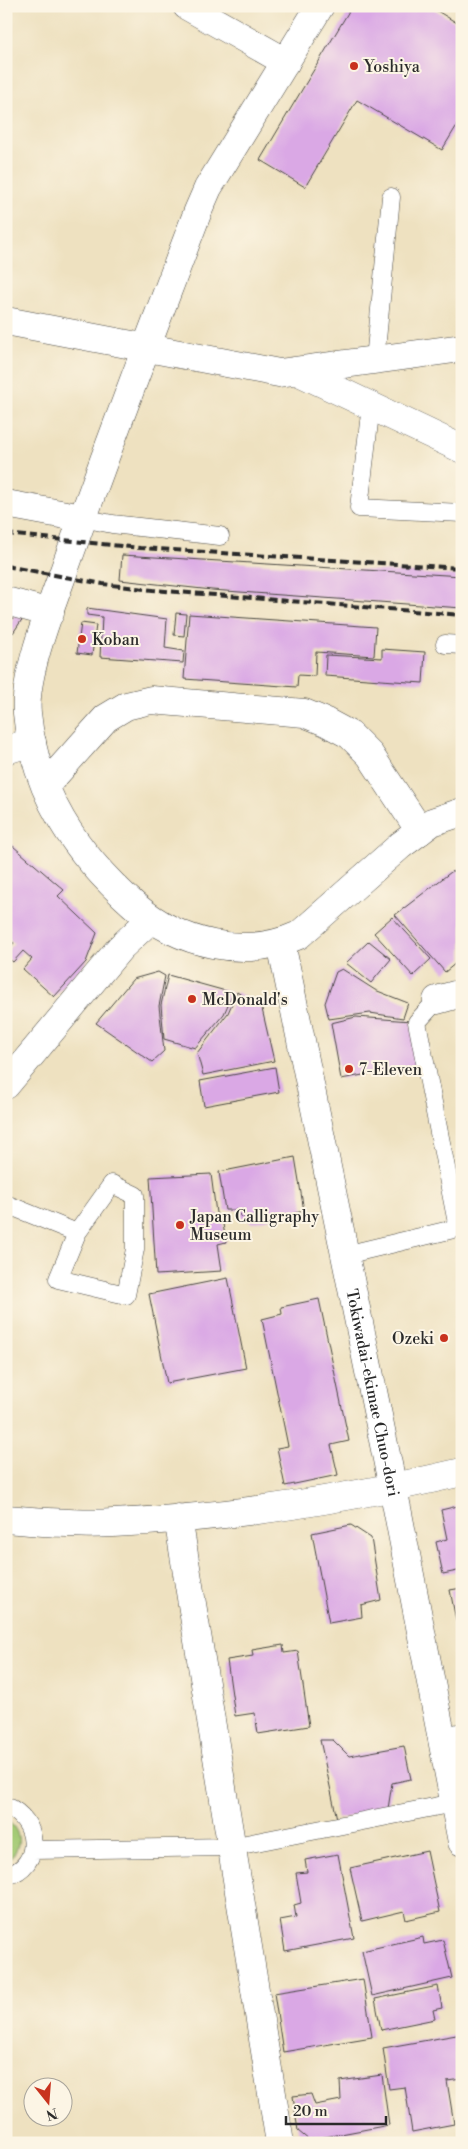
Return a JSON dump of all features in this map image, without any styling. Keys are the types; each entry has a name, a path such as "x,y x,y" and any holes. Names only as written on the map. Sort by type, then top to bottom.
{"street":[{"path":"187,6 286,62"},
{"path":"320,6 208,188 82,518 50,613 29,682 27,712 32,742 56,812 83,854 111,884 150,919 185,938 235,948 264,947 281,943 299,934 401,845 432,822 462,812"},
{"path":"6,321 147,346 279,373 462,348"},
{"path":"371,405 375,360"},
{"path":"297,370 462,449"},
{"path":"6,504 82,518"},
{"path":"6,601 50,613"},
{"path":"46,785 106,718 126,706 151,700 304,713 350,735 370,755 420,831"},
{"path":"6,750 32,742"},
{"path":"6,1084 120,948 150,919"},
{"name":"Tokiwadai-ekimae Chuo-dori","path":"281,943 394,1495 451,1734 454,1802 462,1842"},
{"path":"394,1495 462,1472"},
{"path":"6,1536 113,1540 338,1499 462,1490"},
{"path":"6,1519 179,1527"},
{"path":"179,1527 280,2143"}],"lane":[{"path":"375,360 392,197"},
{"path":"371,405 359,508 462,513"},
{"path":"82,518 112,524 220,536"},
{"path":"345,1254 460,1227 417,1022 450,996"},
{"path":"112,1184 135,1195 135,1249 126,1295 58,1279 77,1233 112,1184"},
{"path":"6,1204 77,1233"},
{"path":"32,1850 232,1847 454,1802"},
{"path":"6,1806 24,1817 30,1827 32,1850 19,1870 6,1876"}],"green space":[{"path":"6,1820 12,1824 18,1835 18,1846 6,1862"}],"building":[{"path":"352,6 429,6 462,26 462,117 442,150 357,100 305,187 260,160"},
{"path":"122,555 462,576 462,608 212,590 120,580"},
{"path":"87,608 167,619 165,648 184,651 183,663 100,657 102,617 87,615"},
{"path":"176,613 186,614 184,636 174,635"},
{"path":"15,614 23,618 13,633 7,629"},
{"path":"189,614 376,627 374,656 316,652 315,676 298,675 297,687 184,679"},
{"path":"81,623 96,625 92,655 77,653"},
{"path":"382,649 425,652 423,683 325,676 326,655 382,658"},
{"path":"6,840 64,890 58,896 97,933 86,962 54,997 23,969 32,959 23,951 13,962 6,957 6,952 14,943 6,936"},
{"path":"462,868 462,958 445,972 395,915 451,872"},
{"path":"392,917 431,959 413,976 374,933"},
{"path":"369,941 391,959 371,983 346,963"},
{"path":"342,969 375,990 408,1003 403,1018 370,1013 329,1019 325,1003 336,972"},
{"path":"158,972 165,976 159,1006 164,1051 152,1062 96,1023 133,979"},
{"path":"168,975 233,993 224,1014 195,1048 164,1039 161,1005"},
{"path":"237,992 262,1009 274,1061 203,1075 197,1053 228,1013"},
{"path":"356,1017 411,1021 418,1065 341,1079 331,1023"},
{"path":"275,1067 279,1092 204,1106 200,1081"},
{"path":"295,1157 304,1211 252,1223 240,1216 238,1210 225,1210 219,1172"},
{"path":"211,1174 216,1213 222,1218 226,1242 218,1244 222,1271 156,1275 150,1177"},
{"path":"228,1278 246,1368 167,1383 149,1294"},
{"path":"319,1299 349,1441 331,1445 338,1475 285,1486 277,1448 288,1446 262,1319 282,1314 281,1307"},
{"path":"462,1505 462,1570 443,1574 436,1542 447,1539 441,1510"},
{"path":"351,1525 371,1538 381,1600 361,1605 362,1617 329,1623 312,1533"},
{"path":"462,1588 462,1645 461,1645 450,1590"},
{"path":"283,1645 284,1653 298,1651 309,1726 258,1734 255,1713 235,1716 227,1660 253,1656 252,1650"},
{"path":"320,1740 333,1740 349,1756 404,1746 411,1779 392,1783 388,1809 337,1819"},
{"path":"427,1851 440,1912 406,1920 404,1911 362,1921 350,1868"},
{"path":"338,1854 354,1938 285,1951 280,1920 296,1917 294,1905 301,1903 296,1873 307,1872 305,1860"},
{"path":"423,1937 424,1944 443,1940 452,1978 372,1996 362,1951"},
{"path":"363,1979 372,2037 283,2052 274,1993"},
{"path":"438,1986 442,2008 433,2010 435,2019 381,2030 375,1999"},
{"path":"462,2034 462,2079 447,2081 454,2124 412,2132 405,2087 389,2089 383,2048"},
{"path":"382,2075 389,2125 309,2140 298,2131 293,2096 311,2094 315,2105 341,2100 340,2081"}],"railway":[{"path":"6,534 140,548 462,568"},
{"path":"6,566 103,584 153,590 462,615"}],"place":[{"name":"Yoshiya","path":"354,66"},
{"name":"Koban","path":"82,639"},
{"name":"McDonald's","path":"192,999"},
{"name":"7-Eleven","path":"349,1069"},
{"name":"Japan Calligraphy Museum","path":"180,1225"},
{"name":"Ozeki","path":"444,1338"}]}
